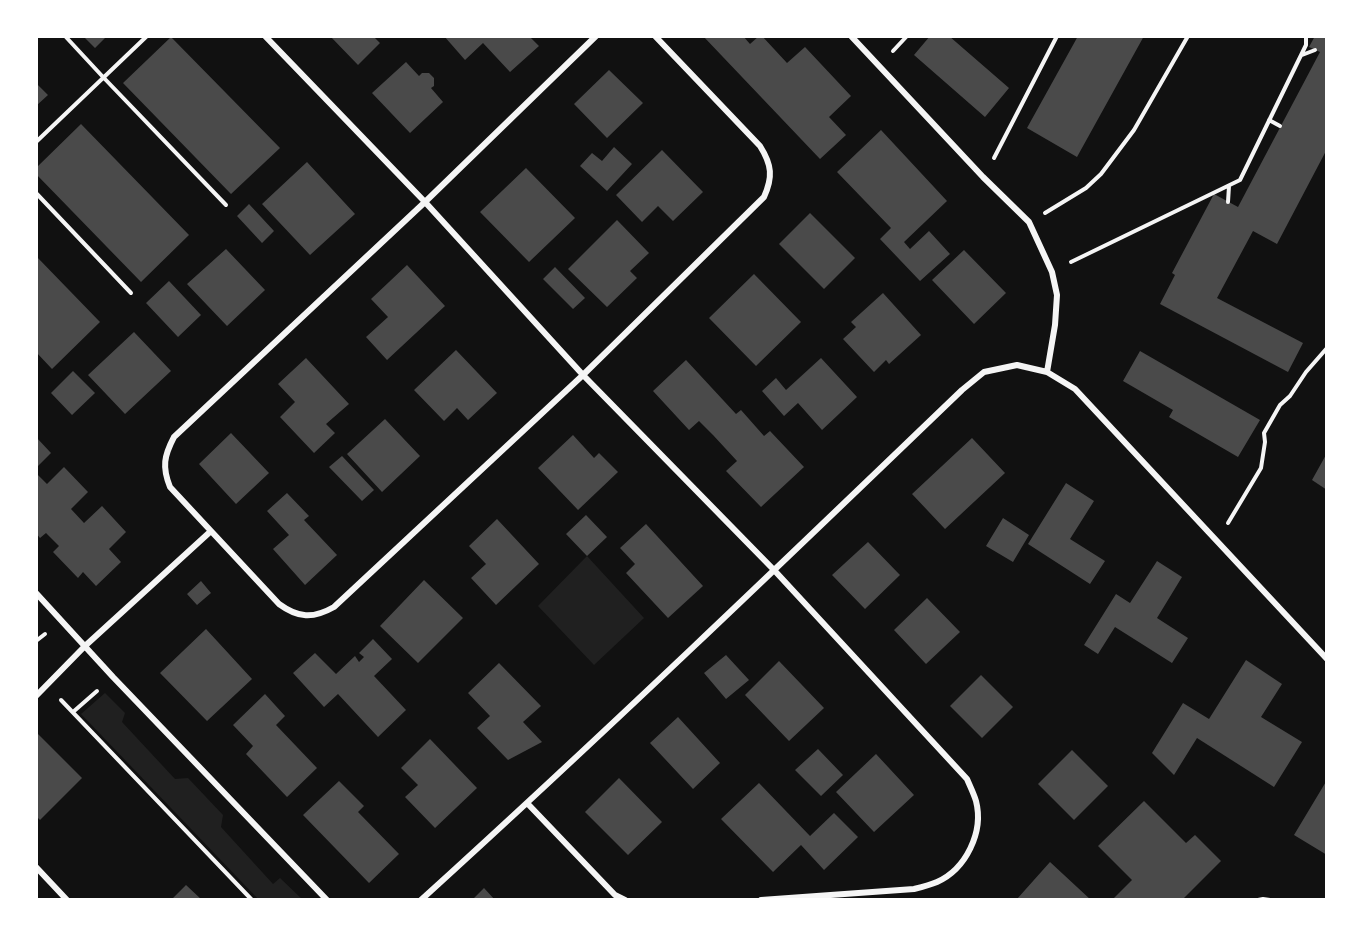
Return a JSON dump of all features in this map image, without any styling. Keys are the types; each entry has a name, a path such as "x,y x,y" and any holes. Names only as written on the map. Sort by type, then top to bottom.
{"street":[{"path":"265,36 425,202 583,375 774,570 967,779 976,802 976,835 957,868 938,882 914,889 761,900"},
{"path":"596,36 425,202 174,438 168,449 165,475 170,487 279,604 289,611 312,616 334,607 583,375 764,197 769,184 770,171 768,158 760,146 655,36"},
{"path":"851,36 983,177 1029,222 1052,272 1057,295 1055,325 1047,372"},
{"path":"422,900 962,390 984,372 1017,365 1047,372 1075,389 1327,659"},
{"path":"36,696 85,646 211,531"},
{"path":"36,593 327,900"},
{"path":"527,803 615,895 625,900"},
{"path":"36,867 67,900"}],"path":[{"path":"65,36 226,205"},
{"path":"36,142 147,36"},
{"path":"983,177 1057,36"},
{"path":"1029,222 1086,188 1101,174 1134,130 1188,36"},
{"path":"1052,272 1240,180 1306,45 1306,36"},
{"path":"1301,55 1315,50"},
{"path":"1269,120 1280,126"},
{"path":"1228,202 1229,185"},
{"path":"36,193 131,293"},
{"path":"1217,542 1261,468 1264,433 1280,405 1290,396 1306,372 1327,348"},
{"path":"36,641 49,630"},
{"path":"73,712 102,686"},
{"path":"58,696 252,900"},
{"path":"1258,900 1263,898 1270,900"}],"shaded area":[{"path":"587,556 644,618 594,665 538,606"},
{"path":"105,693 125,713 122,722 175,779 188,778 223,815 221,827 273,884 280,878 303,900 259,900 81,714"}],"building":[{"path":"83,36 107,36 95,48"},
{"path":"330,36 373,36 380,43 358,65"},
{"path":"444,36 529,36 539,46 510,72 483,43 465,60"},
{"path":"703,36 743,36 750,44 762,36 787,63 805,47 851,96 829,117 846,135 820,159"},
{"path":"930,36 949,36 1009,88 985,117 914,55"},
{"path":"1078,36 1144,36 1077,157 1027,128"},
{"path":"1315,36 1327,36 1327,149 1277,244 1253,231 1217,298 1303,343 1288,372 1160,304 1175,275 1172,273 1214,194 1238,207 1320,52 1309,47"},
{"path":"171,37 280,148 231,194 123,83"},
{"path":"406,62 419,76 422,73 429,73 434,78 434,86 431,88 443,102 410,133 372,93"},
{"path":"609,70 643,103 607,138 574,104"},
{"path":"36,83 48,95 36,106"},
{"path":"81,124 189,235 141,282 36,174 36,168"},
{"path":"881,130 947,201 904,242 910,249 929,231 950,254 920,281 880,239 891,228 837,172"},
{"path":"614,147 632,164 607,191 580,166 592,153 602,161"},
{"path":"662,150 703,192 673,221 658,206 642,222 616,195"},
{"path":"307,162 355,214 310,255 262,204"},
{"path":"526,168 575,218 529,262 480,212"},
{"path":"249,204 274,231 262,243 237,216"},
{"path":"810,213 855,258 824,289 779,244"},
{"path":"617,220 649,253 630,271 637,278 607,307 568,269"},
{"path":"226,249 265,290 227,326 187,284"},
{"path":"964,250 1006,293 974,324 932,280"},
{"path":"36,256 100,322 52,369 36,352"},
{"path":"407,265 445,306 387,360 366,337 388,317 371,299"},
{"path":"555,267 585,298 573,309 543,279"},
{"path":"754,274 801,322 756,366 709,318"},
{"path":"169,281 201,315 178,337 146,303"},
{"path":"883,293 921,335 889,364 886,360 874,372 843,339 856,327 851,322"},
{"path":"134,332 171,371 125,414 88,375"},
{"path":"456,350 497,393 468,420 457,408 444,421 414,390"},
{"path":"1140,351 1260,420 1238,457 1169,417 1173,410 1123,381"},
{"path":"306,358 349,404 326,424 335,433 314,453 280,417 295,402 278,384"},
{"path":"821,358 857,397 822,430 798,403 784,416 762,391 776,378 786,390"},
{"path":"686,360 736,414 741,410 764,436 770,431 804,467 761,507 726,471 737,461 713,435 699,421 689,430 653,391"},
{"path":"73,371 95,393 72,415 51,393"},
{"path":"385,419 420,456 382,492 347,454"},
{"path":"231,433 269,473 236,504 199,464"},
{"path":"573,435 594,458 599,453 618,472 578,510 538,468"},
{"path":"36,437 51,453 36,468"},
{"path":"972,438 1005,473 945,529 912,494"},
{"path":"1327,453 1327,490 1312,480"},
{"path":"342,456 374,490 362,501 329,467"},
{"path":"64,467 88,492 71,509 84,523 102,506 126,532 109,549 121,562 96,586 83,572 78,578 53,552 59,546 46,533 40,538 36,533 36,473 47,484"},
{"path":"1066,483 1094,501 1070,539 1105,561 1090,584 1028,544"},
{"path":"287,493 309,516 304,520 337,555 305,585 273,549 289,535 267,511"},
{"path":"586,515 607,537 587,556 566,534"},
{"path":"1003,518 1029,535 1013,562 986,546"},
{"path":"497,519 539,564 496,605 471,578 486,564 469,546"},
{"path":"646,524 703,586 668,618 626,573 635,564 620,548"},
{"path":"868,542 900,575 865,609 832,575"},
{"path":"1157,561 1182,577 1157,618 1188,638 1172,663 1115,627 1098,654 1084,645 1116,594 1130,603"},
{"path":"424,580 463,618 418,663 380,626"},
{"path":"201,581 211,593 197,605 187,594"},
{"path":"927,598 960,632 926,664 894,630"},
{"path":"206,629 252,679 207,721 160,673"},
{"path":"373,639 392,659 374,676 406,710 378,737 338,694 324,707 293,673 315,653 336,674 355,656 359,662 364,657 359,653"},
{"path":"726,655 749,680 726,699 704,673"},
{"path":"1246,660 1282,684 1261,717 1302,742 1274,787 1197,738 1174,775 1152,753 1183,703 1209,719"},
{"path":"779,661 824,708 789,741 745,695"},
{"path":"499,663 541,706 523,722 542,742 508,760 477,728 490,716 468,693"},
{"path":"981,675 1013,707 982,738 950,706"},
{"path":"265,694 285,716 276,725 317,768 287,797 246,754 253,746 233,725"},
{"path":"678,717 720,763 693,789 650,743"},
{"path":"38,734 82,778 40,820 36,816 36,735"},
{"path":"430,739 477,788 435,828 405,797 418,785 401,768"},
{"path":"818,749 843,775 821,796 795,770"},
{"path":"1072,750 1108,786 1074,820 1038,784"},
{"path":"876,754 914,795 874,832 836,792"},
{"path":"619,778 662,822 628,855 585,812"},
{"path":"1327,780 1327,855 1294,835"},
{"path":"339,781 364,806 358,812 399,854 369,883 303,815"},
{"path":"759,783 810,836 834,813 858,837 824,870 801,845 773,872 721,819"},
{"path":"1144,801 1186,843 1195,835 1221,861 1182,900 1113,899 1132,880 1098,846"},
{"path":"1050,862 1091,900 1018,900"},
{"path":"186,885 202,900 171,900"},
{"path":"484,888 495,900 472,900"}]}
